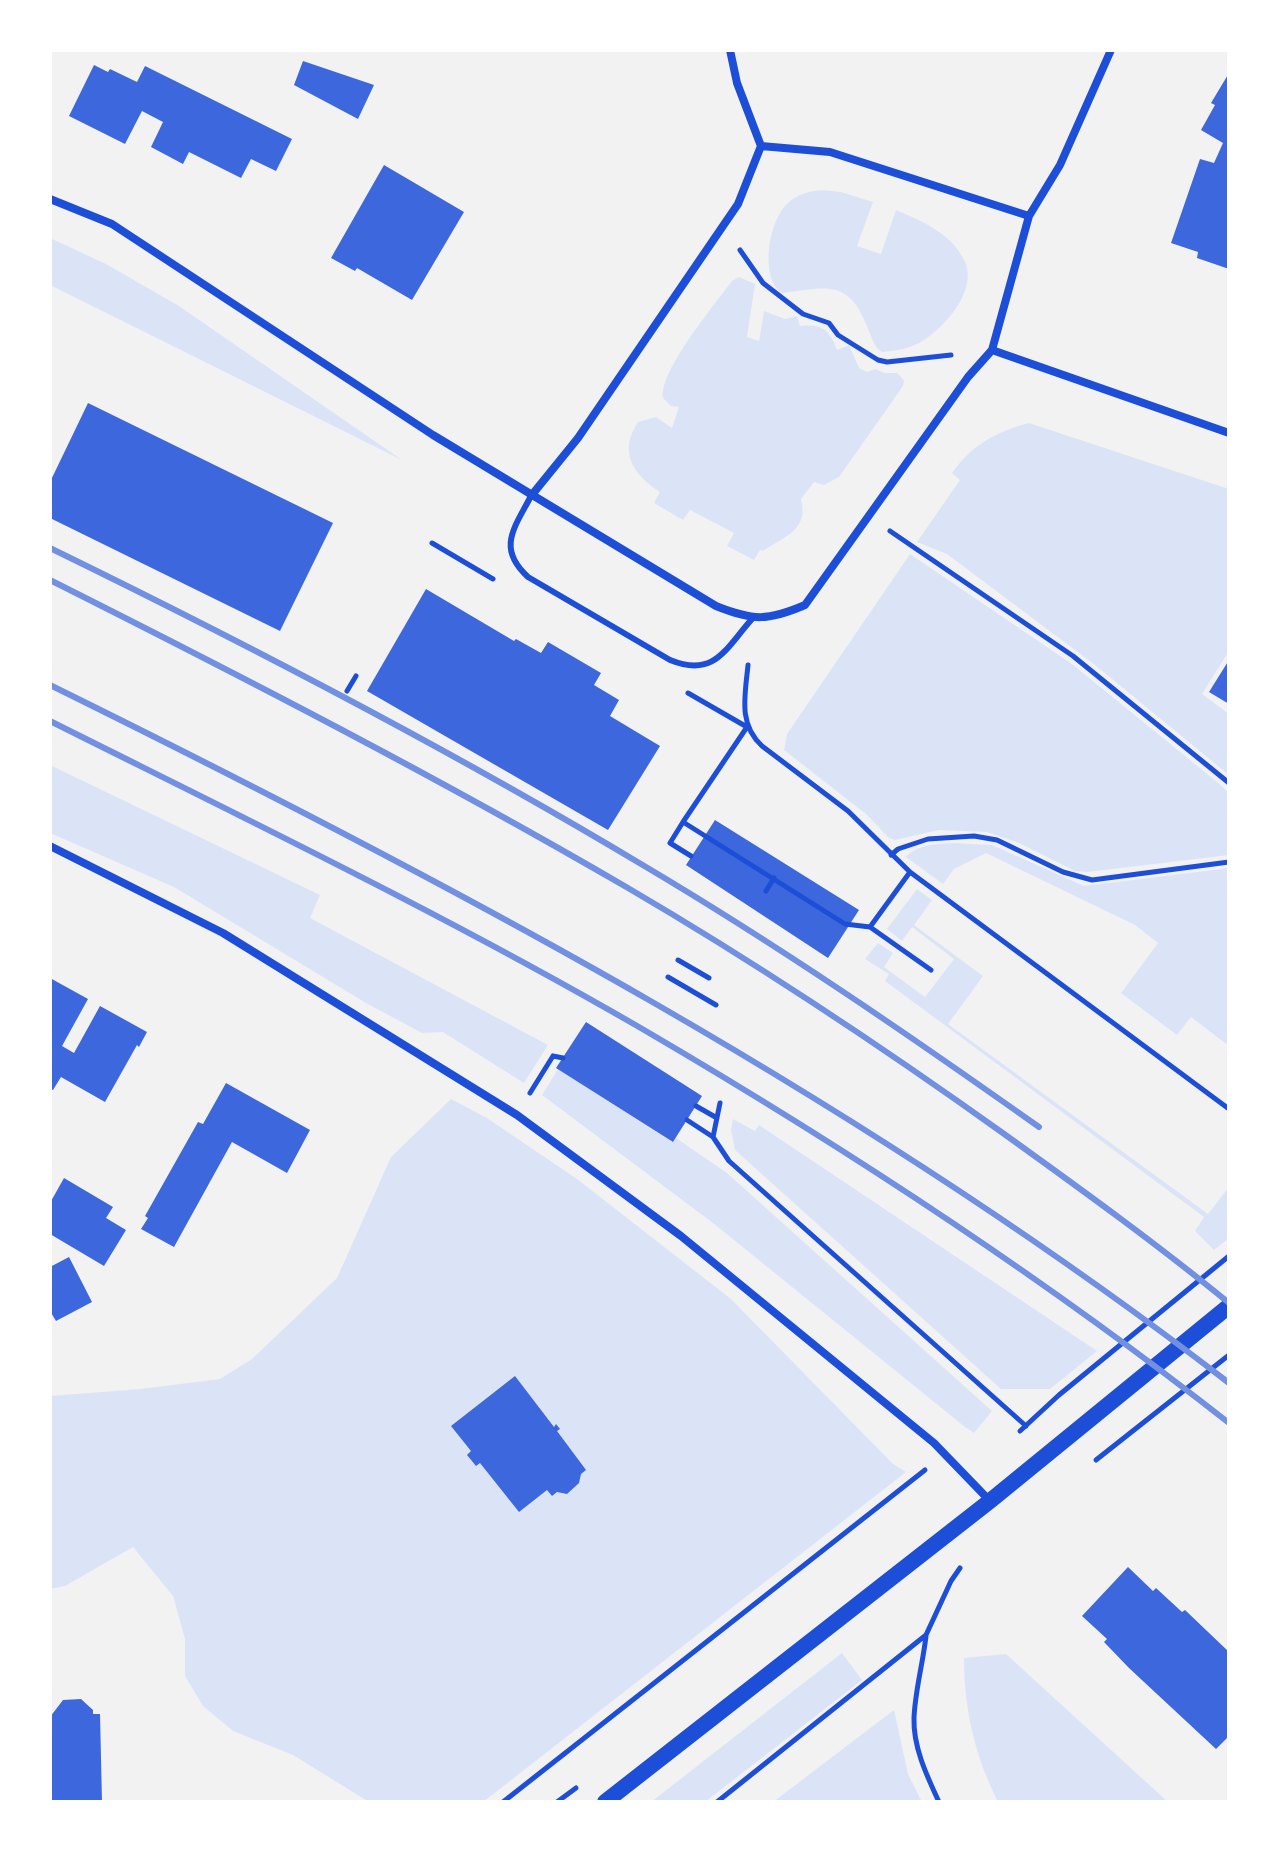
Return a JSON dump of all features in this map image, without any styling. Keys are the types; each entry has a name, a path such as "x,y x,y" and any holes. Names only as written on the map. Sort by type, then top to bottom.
{"main road":[{"path":"605,1802 990,1501 1229,1306"}],"street":[{"path":"531,496 578,438 738,204 761,146 737,83 730,50"},
{"path":"50,199 112,224 433,435 716,606 752,619 779,617 805,605 968,377 992,350 1029,216 1060,165 1111,50"},
{"path":"761,146 830,152 1029,216"},
{"path":"992,350 1229,433"},
{"path":"50,846 223,933 517,1115 681,1236 945,1454 990,1501"}],"lane":[{"path":"531,496 509,538 512,555 521,570 670,660 693,667 711,663 752,619"}],"path":[{"path":"723,226 763,283 803,314 829,323 838,335 878,360 887,362 992,350"},
{"path":"869,518 1073,656 1229,783"},
{"path":"752,619 745,699 747,727 762,746 870,831 910,872 1229,1109"},
{"path":"347,691 356,676"},
{"path":"691,856 670,843 747,727"},
{"path":"683,822 845,924 870,927 931,970"},
{"path":"891,855 898,849 928,839 974,836 997,840 1063,872 1092,880 1229,862"},
{"path":"870,927 910,872"},
{"path":"766,891 774,878"},
{"path":"678,960 709,978"},
{"path":"668,977 716,1005"},
{"path":"517,1115 553,1056 562,1058"},
{"path":"713,1137 720,1103"},
{"path":"696,1106 717,1118"},
{"path":"687,1120 713,1137 729,1161 1026,1426 1229,1256"},
{"path":"503,1802 945,1454"},
{"path":"939,1802 916,1742 914,1717 926,1635 951,1581 964,1562"},
{"path":"717,1802 926,1635"}],"shaded area":[{"path":"822,190 841,192 873,202 857,246 881,254 896,210 936,230 960,252 968,273 967,285 948,319 928,337 910,347 882,352 874,343 854,302 845,294 825,288 782,293 775,286 769,249 775,223 781,212 799,195"},
{"path":"50,238 106,264 179,306 402,460 50,285"},
{"path":"739,277 755,284 747,337 759,341 764,311 785,319 797,316 800,326 824,329 837,350 849,345 859,368 867,372 876,369 884,373 897,373 904,380 903,386 839,477 824,485 814,482 801,499 803,510 798,525 787,536 760,550 754,560 727,546 734,533 690,510 683,520 654,503 660,492 642,478 629,453 629,443 638,422 656,417 672,428 679,407 671,406 663,398 670,372 702,321 732,281"},
{"path":"1029,423 1229,489 1229,651 1202,694 1229,714 1229,775 1095,665 947,554 917,542 960,480 952,473 968,455 995,435"},
{"path":"910,554 1072,664 1229,793 1229,855 1087,872 1075,871 1019,843 987,832 939,830 895,840 784,750 787,734"},
{"path":"50,765 320,895 310,918 548,1045 524,1083 443,1032 422,1033 366,1003 174,887 50,833"},
{"path":"954,843 992,845 1084,886 1229,868 1229,1046 1191,1017 1177,1035 1121,993 1158,943 1135,925 986,853 954,869 943,884 906,857 922,847"},
{"path":"917,889 932,900 914,925 983,976 948,1024 1208,1214 1229,1187 1229,1238 1214,1250 1195,1231 1204,1217 885,981 889,974 865,959 878,943 893,953 884,967 925,997 954,959 912,927 902,941 887,929"},
{"path":"558,1069 672,1142 676,1138 727,1173 992,1411 974,1433 713,1223 542,1095"},
{"path":"451,1099 487,1118 577,1179 731,1299 893,1464 906,1472 483,1802 369,1802 293,1755 233,1731 203,1706 185,1676 185,1639 173,1596 133,1547 65,1586 50,1589 50,1396 220,1379 252,1359 337,1278 391,1157"},
{"path":"733,1119 755,1131 759,1125 1097,1351 1050,1389 1001,1389 735,1150 731,1130"},
{"path":"842,1653 862,1680 705,1802 651,1802"},
{"path":"1006,1654 1168,1802 998,1802 972,1732 964,1658"},
{"path":"894,1710 908,1774 922,1802 773,1802"}],"building":[{"path":"303,61 374,85 358,119 294,85"},
{"path":"94,65 137,82 145,66 292,139 276,171 251,159 241,178 189,152 183,164 151,147 163,122 142,111 125,144 69,116"},
{"path":"1229,73 1229,269 1197,258 1198,252 1171,243 1200,159 1214,163 1223,143 1201,130 1215,105 1211,103"},
{"path":"384,165 464,212 412,300 357,268 355,271 331,258"},
{"path":"88,403 333,523 280,631 50,518 50,482"},
{"path":"426,589 514,641 516,639 541,653 548,642 601,673 594,685 619,700 610,716 660,746 608,830 367,691"},
{"path":"1229,660 1229,704 1209,692"},
{"path":"715,820 859,910 828,958 686,865"},
{"path":"50,978 88,999 62,1046 74,1053 100,1006 147,1032 105,1102 61,1077 53,1090 50,1089"},
{"path":"586,1022 702,1096 673,1142 556,1068"},
{"path":"226,1083 310,1130 287,1173 232,1142 174,1247 141,1229 148,1218 145,1216 198,1122 203,1124"},
{"path":"64,1178 113,1207 106,1218 126,1230 104,1266 50,1234 50,1203"},
{"path":"69,1257 92,1302 56,1321 50,1311 50,1267"},
{"path":"515,1376 554,1427 556,1424 560,1429 557,1431 586,1470 581,1474 579,1483 567,1494 557,1492 552,1496 547,1490 519,1512 480,1463 476,1466 467,1455 471,1451 451,1426"},
{"path":"1128,1567 1153,1591 1156,1588 1182,1612 1185,1610 1229,1652 1229,1736 1216,1749 1129,1668 1104,1642 1107,1639 1082,1616"},
{"path":"81,1699 93,1710 93,1714 100,1714 102,1802 50,1802 50,1717 63,1700"}],"railway":[{"path":"50,548 349,700 569,821 793,959 1039,1127"},
{"path":"50,580 413,768 557,847 725,946 961,1103 1229,1303"},
{"path":"50,685 508,921 805,1092 949,1184 1091,1281 1229,1383"},
{"path":"50,721 420,908 567,986 715,1072 941,1215 1087,1316 1229,1423"}]}
